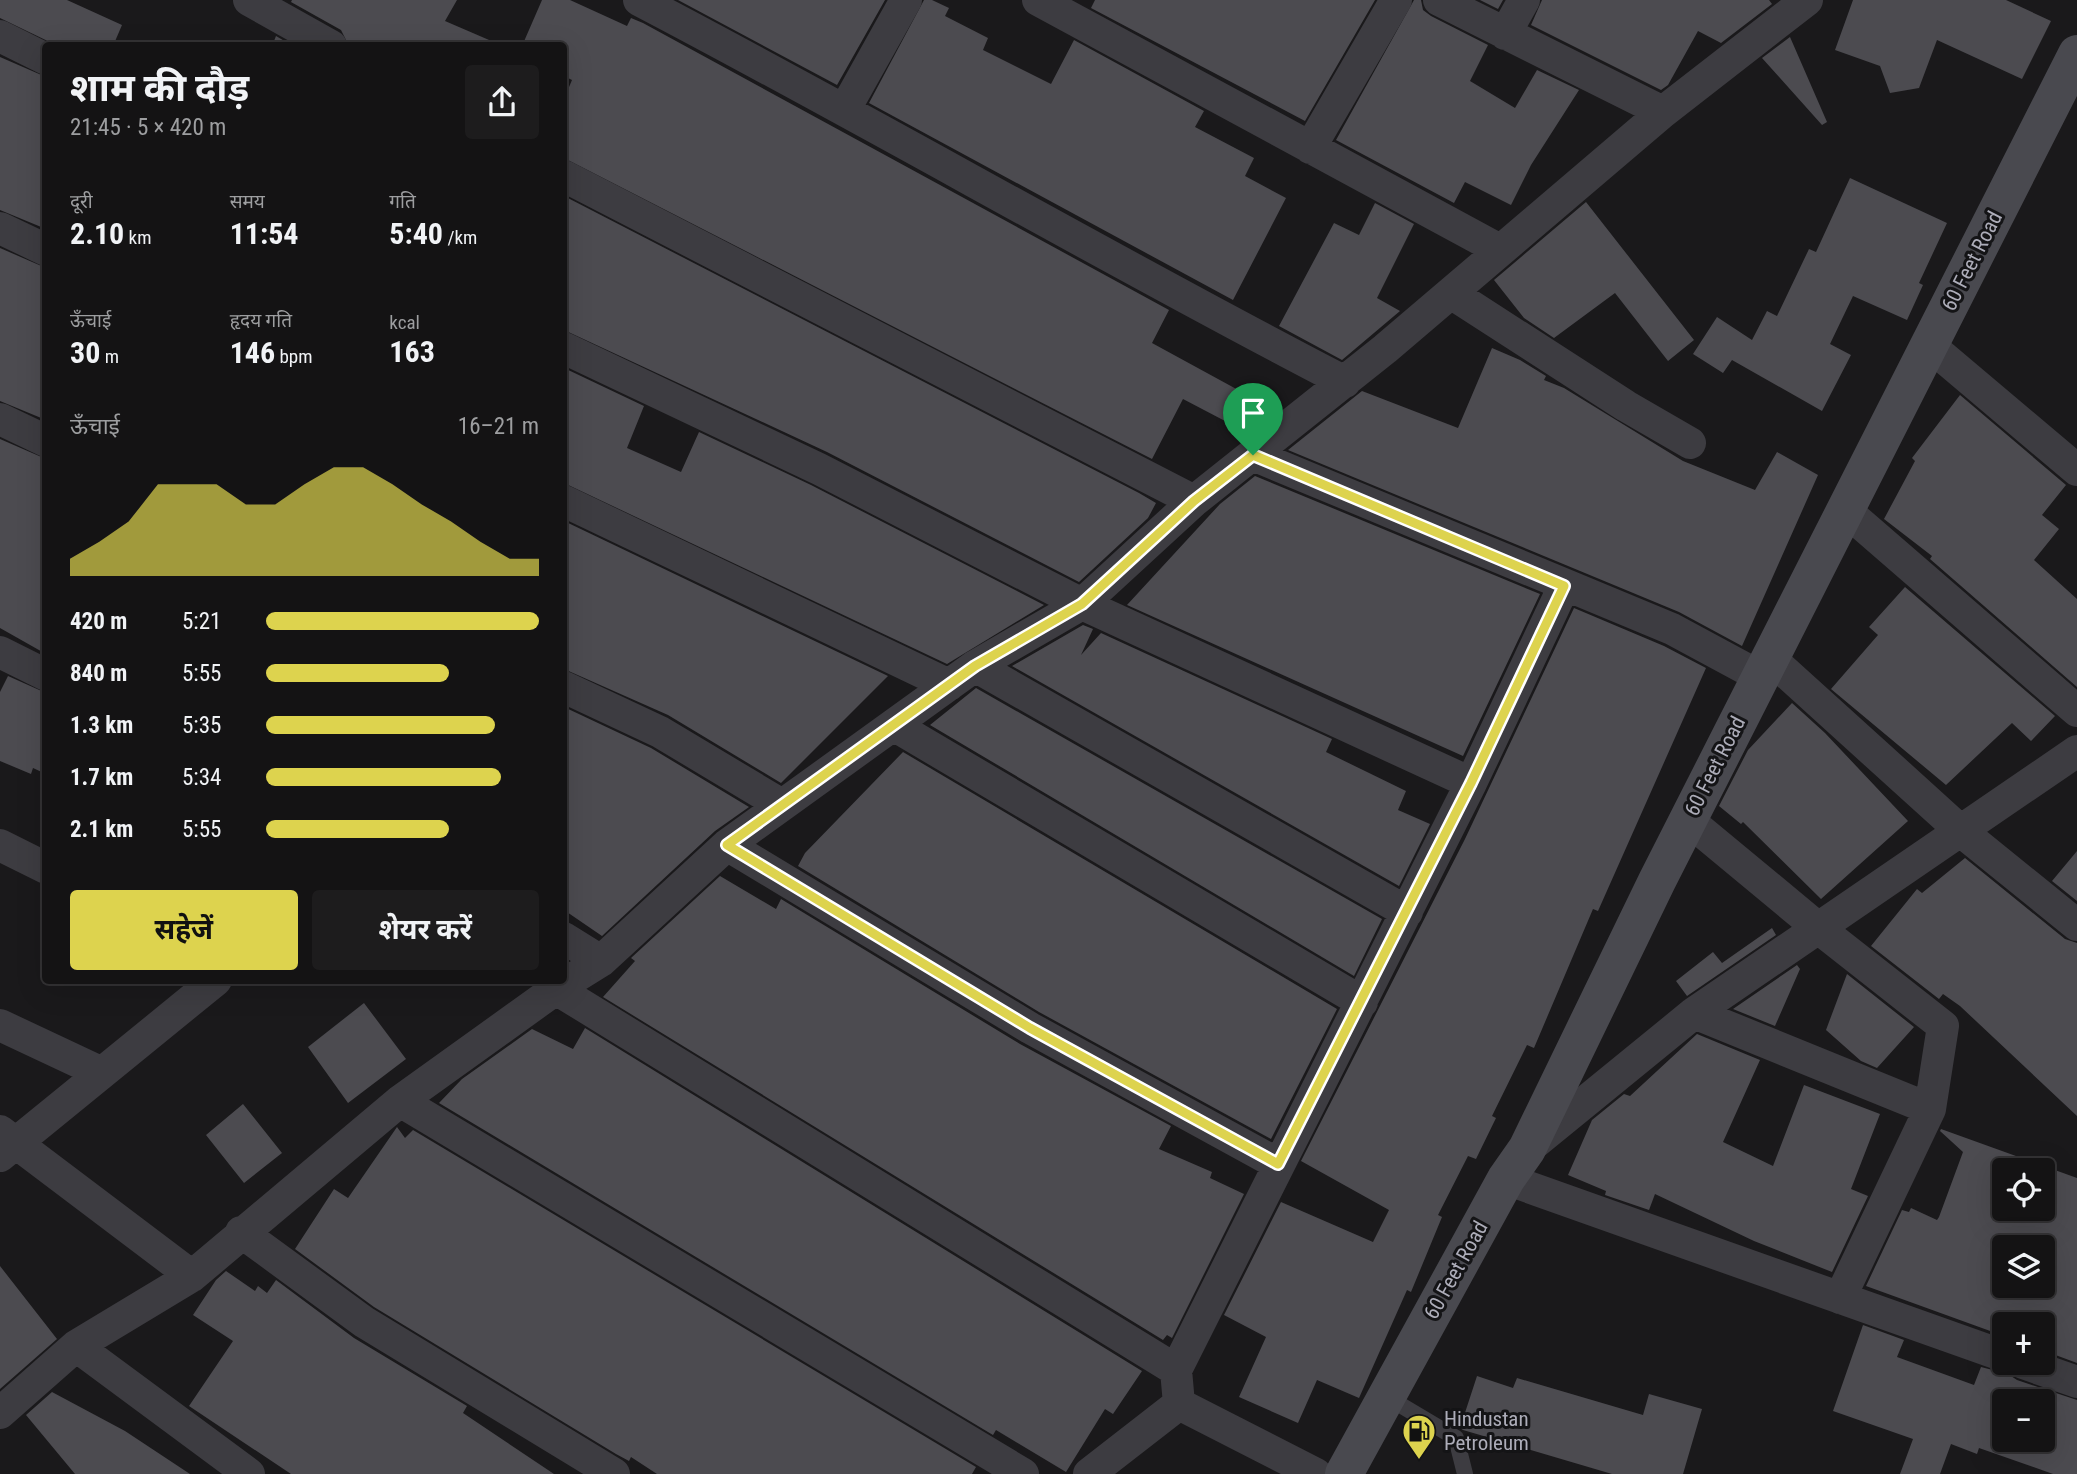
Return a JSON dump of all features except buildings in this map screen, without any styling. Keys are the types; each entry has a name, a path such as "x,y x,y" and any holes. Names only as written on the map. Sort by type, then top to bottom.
{"main road":[{"name":"60 Feet Road","path":"1344,1474 1516,1164 1929,345 2068,98 2077,54"}],"street":[{"path":"249,0 324,42"},
{"path":"639,0 845,110 1193,303 1345,382"},
{"path":"845,110 906,0"},
{"path":"1038,0 1500,250"},
{"path":"1310,148 1396,0"},
{"path":"1439,0 1663,112"},
{"path":"1505,34 1524,0"},
{"path":"567,982 601,961 727,845 975,666 1082,604 1194,501 1345,382 1663,112 1807,0"},
{"path":"0,36 42,58"},
{"path":"567,178 1194,501"},
{"path":"0,228 42,248"},
{"path":"1451,293 1614,399 1690,443"},
{"path":"1929,345 2077,470"},
{"path":"567,349 819,469 1082,604 1471,783"},
{"path":"0,419 42,439"},
{"path":"1253,455 1765,667 2077,925"},
{"path":"567,502 949,685"},
{"path":"1845,510 2077,711"},
{"path":"1179,1404 1176,1370 1471,783 1564,586"},
{"path":"0,652 42,673"},
{"path":"975,666 1407,912"},
{"path":"567,688 660,732 782,805"},
{"path":"895,726 1362,1002"},
{"path":"1992,1352 1840,1298 1516,1164 1694,1013 2077,751"},
{"path":"1688,820 1817,928 1943,1026 1930,1109 1840,1298"},
{"path":"0,845 42,866"},
{"path":"727,845 1030,1028 1278,1164"},
{"path":"567,940 601,961"},
{"path":"192,1276 5,1143 211,984"},
{"path":"0,1413 75,1346 192,1276 241,1231 400,1101 564,984"},
{"path":"556,989 1176,1370"},
{"path":"1694,1013 1930,1109"},
{"path":"0,1024 100,1072"},
{"path":"400,1101 1023,1474"},
{"path":"241,1231 364,1322 614,1474"},
{"path":"75,1346 249,1474"},
{"path":"2055,1374 2077,1382"},
{"path":"1089,1474 1179,1404"},
{"path":"1179,1404 1316,1474"}],"lane":[{"path":"1387,1397 1455,1438 1465,1474"}],"place":[{"name":"Hindustan Petroleum","path":"1419,1461"}],"route":[{"path":"1253,455 1564,586 1471,783 1278,1164 1030,1028 727,845 975,666 1082,604 1194,501 1253,455"}]}
